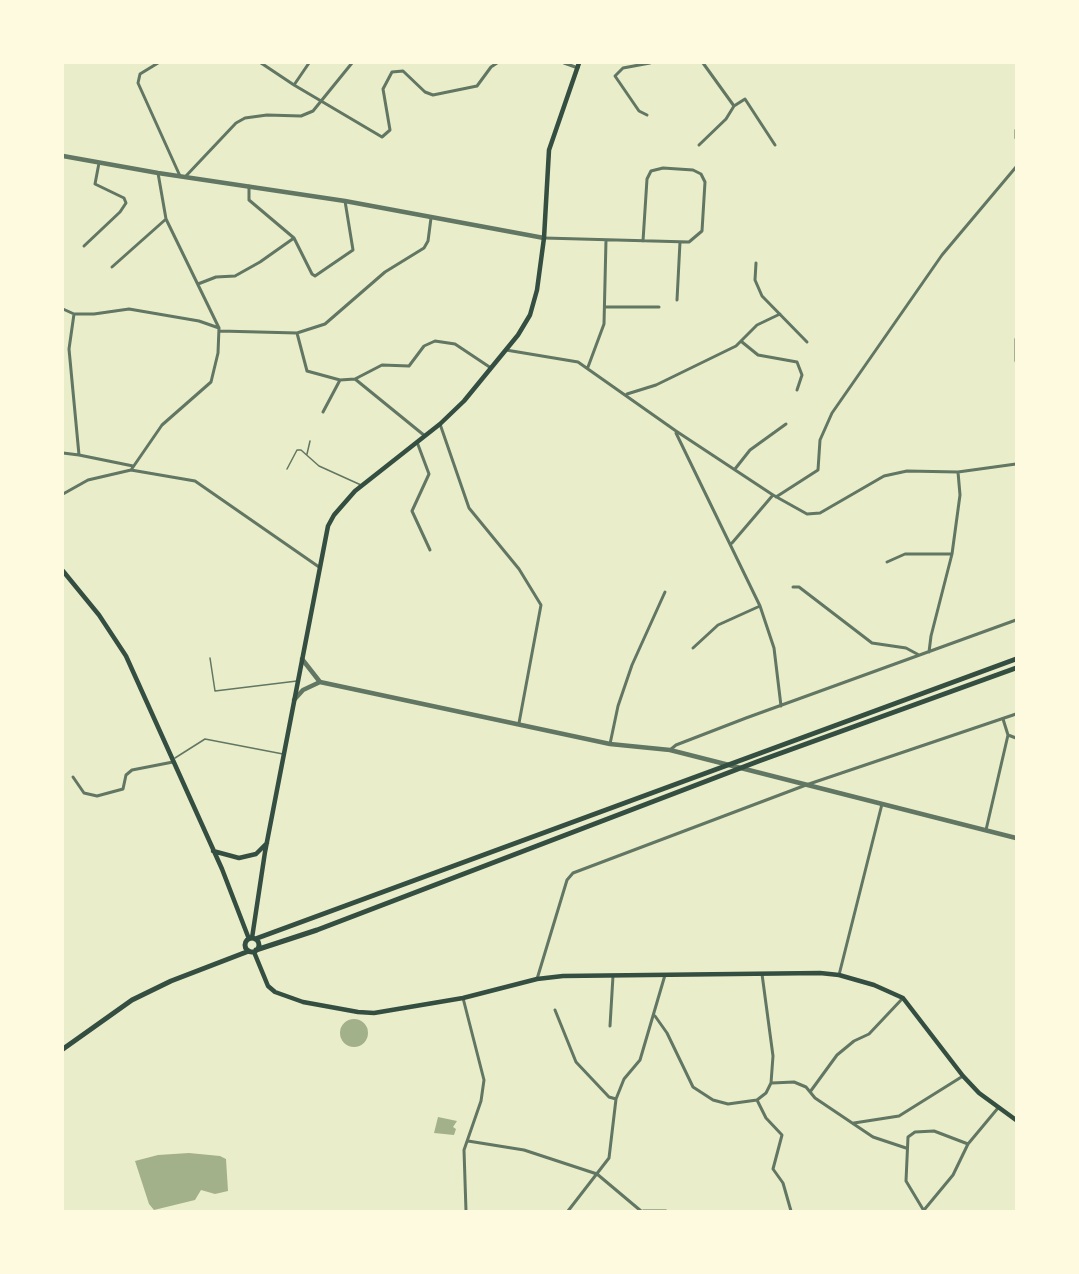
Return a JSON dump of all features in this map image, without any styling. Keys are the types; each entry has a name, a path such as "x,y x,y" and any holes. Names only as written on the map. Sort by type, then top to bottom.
{"highway":[{"path":"253,951 245,945 252,939 1016,659"},
{"path":"63,1049 132,1000 171,981 317,930 759,761 1016,668"},
{"path":"252,939 258,946 253,951"}],"main road":[{"path":"252,939 283,754 328,526 333,515 362,485 440,424 464,401 506,350 530,315 537,290 544,238 549,150 579,66"},
{"path":"63,571 99,615 126,656 252,939"},
{"path":"213,851 239,858 256,854 267,843"},
{"path":"253,951 271,989 328,1008 374,1013 463,998 537,979 665,975 839,975 874,985 903,998 963,1076 998,1108 1016,1120"}],"street":[{"path":"158,63 140,74 138,83 183,177"},
{"path":"261,63 375,135 382,137 390,129 383,89 392,72 403,71 425,92 433,95 477,87 491,67 497,63"},
{"path":"294,85 309,63"},
{"path":"183,177 236,123 254,116 307,115 322,102 352,63"},
{"path":"564,63 579,66"},
{"path":"622,63 623,68"},
{"path":"646,115 639,111 615,78 623,68 650,63"},
{"path":"703,63 734,106"},
{"path":"699,145 726,119 734,106 746,100 776,145"},
{"path":"1016,130 1016,138"},
{"path":"63,156 183,177 345,201 544,238 606,240 643,241 680,242 689,242 702,231 704,179 696,170 663,168 651,171 647,178 643,241"},
{"path":"84,246 120,212 126,202 124,198 95,184 99,163"},
{"path":"732,543 775,496 818,470 819,445 832,412 942,255 1016,167"},
{"path":"131,470 168,419 203,392 211,382 219,329 166,219 158,173"},
{"path":"249,186 249,200 294,238 314,275 317,276 352,252 354,246 345,201"},
{"path":"63,309 74,314 94,314 129,309 199,321 219,329 297,333 330,321 385,272 424,248 428,241 431,218"},
{"path":"111,267 166,219"},
{"path":"198,284 216,277 235,276 294,238"},
{"path":"588,368 600,335 605,307 606,240"},
{"path":"677,300 680,242"},
{"path":"756,263 755,280 758,288 807,342"},
{"path":"605,307 659,307"},
{"path":"74,314 69,349 79,454"},
{"path":"627,394 656,385 742,342 757,326 780,314"},
{"path":"297,333 307,371 340,380 355,379 382,365 409,366 424,346 435,341 454,344 491,368"},
{"path":"1016,339 1016,361"},
{"path":"742,342 758,355 797,362 802,375 797,390"},
{"path":"506,350 578,362 627,394 676,431 775,496 807,514 820,513 884,476 907,471 958,472 1016,464"},
{"path":"355,379 425,436"},
{"path":"323,412 340,380"},
{"path":"440,424 469,508 519,569 541,605 519,723"},
{"path":"735,469 750,450 786,424"},
{"path":"676,431 732,543 760,606 774,648 781,706"},
{"path":"417,442 429,474 412,511 430,550"},
{"path":"63,453 79,454 133,466"},
{"path":"63,494 88,480 131,470 200,482 319,567"},
{"path":"929,652 952,554 960,495 958,472"},
{"path":"887,562 905,554 952,554"},
{"path":"793,587 799,587 872,643 906,648 919,655"},
{"path":"610,744 618,706 632,665 665,592"},
{"path":"693,648 718,626 760,606"},
{"path":"670,750 676,745 1016,620"},
{"path":"302,659 320,682"},
{"path":"293,703 303,690 320,682 610,744 670,750 1016,838"},
{"path":"537,979 567,880 573,873 806,785 1016,714"},
{"path":"986,830 1008,735 1003,719"},
{"path":"1008,735 1016,738"},
{"path":"73,777 84,793 96,796 123,789 126,775 132,770 172,761"},
{"path":"839,975 882,804"},
{"path":"655,1016 667,1033 693,1087 713,1100 728,1104 758,1100 766,1094 771,1083 773,1047 762,974"},
{"path":"568,1211 609,1158 616,1099 624,1079 640,1060 655,1016 665,975"},
{"path":"610,1026 613,976"},
{"path":"463,998 484,1080 481,1101 463,1162 466,1211"},
{"path":"810,1092 837,1054 854,1041 870,1034 903,998"},
{"path":"555,1010 576,1062 609,1097 616,1099"},
{"path":"852,1123 899,1116 963,1076"},
{"path":"771,1083 794,1082 806,1087 852,1123 879,1140 906,1148"},
{"path":"758,1100 766,1118 782,1136 773,1169 783,1183 791,1211"},
{"path":"968,1144 934,1131 923,1131 908,1137 906,1182 924,1210 953,1175 968,1144 998,1108"},
{"path":"468,1141 524,1150 597,1174 642,1211 666,1211"}],"lane":[{"path":"307,454 310,441"},
{"path":"287,469 297,450 307,454 319,466 362,485"},
{"path":"210,658 215,691 297,681"},
{"path":"172,761 205,738 283,754"}],"shaded area":[{"path":"354,1019 364,1023 368,1033 364,1043 354,1047 344,1043 340,1033 344,1023"},
{"path":"438,1117 457,1121 453,1127 456,1129 454,1135 434,1133"},
{"path":"189,1153 220,1156 226,1159 228,1191 215,1194 201,1190 195,1200 154,1210 149,1204 135,1161 158,1155"}]}
